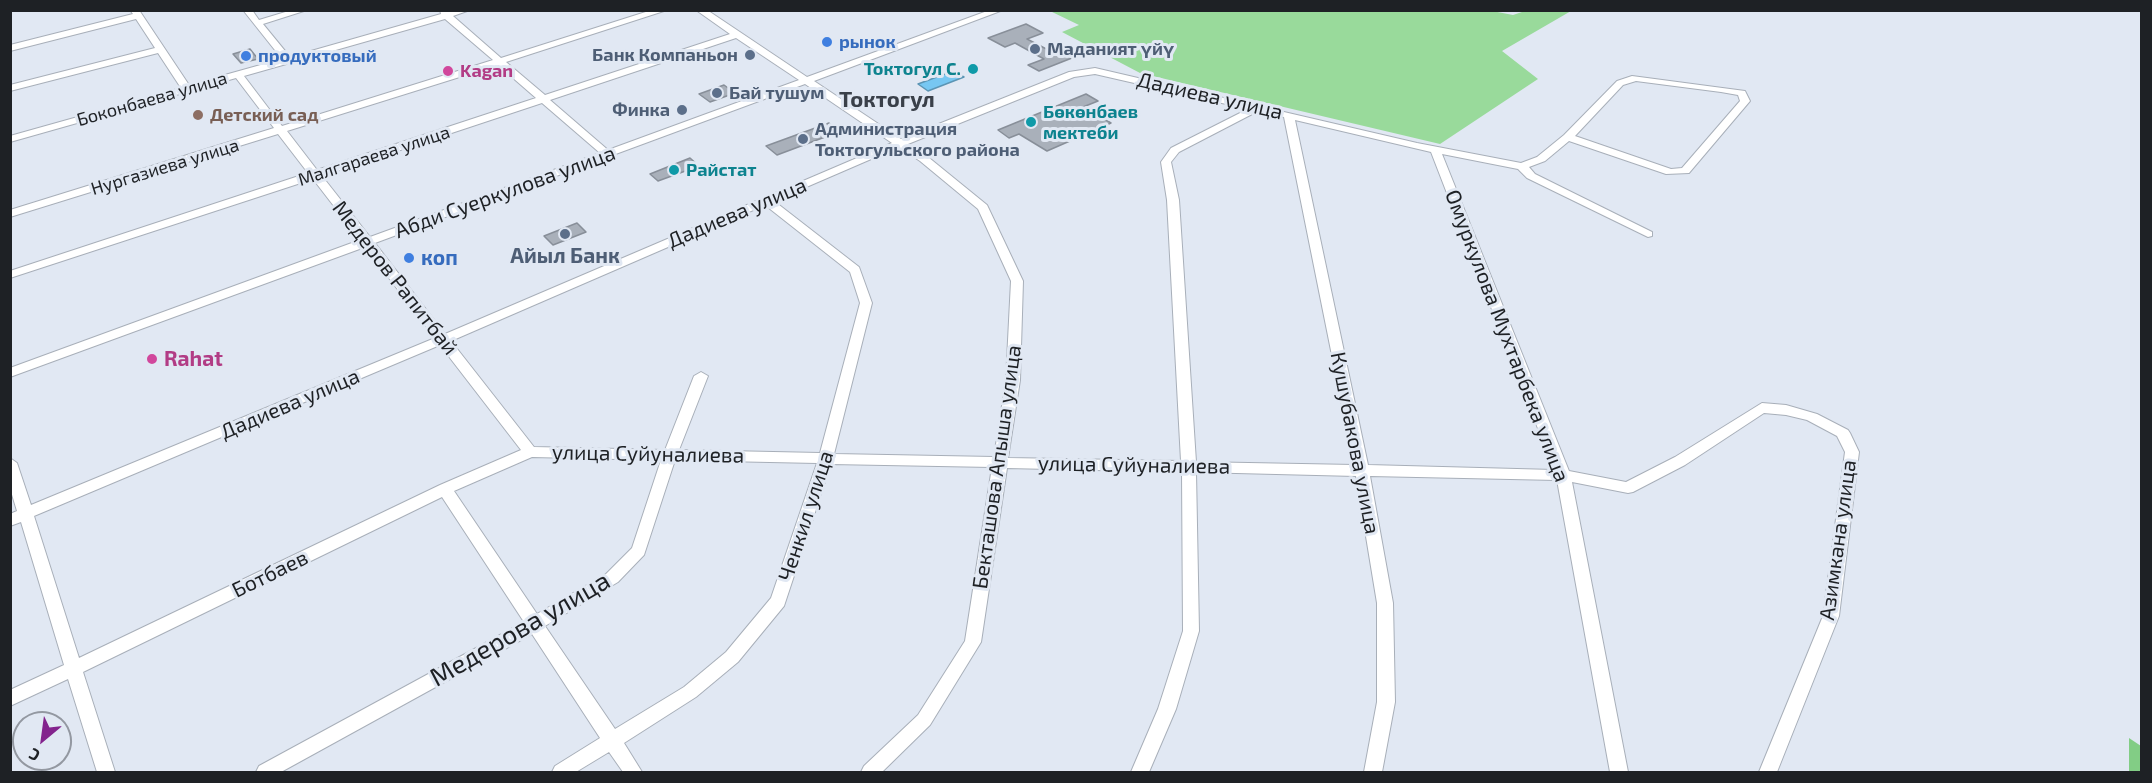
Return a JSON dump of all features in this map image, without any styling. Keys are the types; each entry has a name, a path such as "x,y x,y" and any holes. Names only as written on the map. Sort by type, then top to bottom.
{"street":[{"path":"247,10 288,61"},
{"path":"257,23 303,10"},
{"name":"Боконбаева улица","path":"10,139 288,61 444,13 466,10"},
{"name":"Нургазиева улица","path":"10,214 282,131 663,10"},
{"name":"Бекташова Апыша улица","path":"700,10 924,159 983,207 1017,281 1013,380 973,642 924,720 870,772"},
{"name":"Абди Суеркулова улица","path":"10,373 993,11"},
{"path":"10,48 135,13 187,89"},
{"path":"444,13 607,154"},
{"name":"Малгараева улица","path":"10,275 737,35"},
{"path":"10,88 159,50"},
{"name":"Дадиева улица","path":"18,517 442,340 900,143 1072,74 1095,71 1435,149 1522,166"},
{"name":"Медеров Рапитбай","path":"238,75 530,452"},
{"path":"1568,137 1670,172 1684,171 1745,101 1742,93 1635,78 1620,83 1568,137 1541,159 1522,166 1531,176 1648,234"},
{"path":"1140,772 1167,709 1191,631 1189,467 1173,200 1166,162 1175,150 1257,108"},
{"name":"Кушубакова улица","path":"1289,115 1362,470 1385,603 1386,702 1373,772"},
{"name":"Омуркулова Мухтарбека улица","path":"1435,149 1563,475 1619,772"},
{"name":"Ченкил улица","path":"561,772 690,692 732,657 778,601 826,458 866,303 855,270 766,201"},
{"name":"Медерова улица","path":"265,772 535,624 612,578 639,551 670,455 701,376"},
{"name":"Азимкана улица","path":"1628,488 1680,461 1762,408 1785,410 1812,417 1843,433 1852,452 1831,616 1768,772"},
{"name":"улица Суйуналиева","path":"530,452 1563,475 1628,488"},
{"name":"Ботбаев","path":"10,699 445,489 530,452"},
{"path":"10,463 18,517 74,669 106,772"},
{"path":"445,489 633,772"}],"green space":[{"path":"1487,10 1513,15 1525,11 1571,11 1502,51 1538,79 1440,144 1140,73 1062,32 1079,25 1050,11"},
{"path":"2129,738 2141,746 2141,772 2129,772"}],"water":[{"path":"953,71 964,77 928,91 918,84"}],"building":[{"name":"Маданият үйү","path":"1026,24 1043,33 1027,39 1056,54 1065,50 1077,56 1039,71 1028,65 1044,59 1015,43 1005,47 988,38"},
{"name":"продуктовый","path":"250,49 258,59 241,63 233,54"},
{"name":"Бай тушум","path":"724,85 735,93 710,102 699,94"},
{"name":"Бөкөнбаев мектеби","path":"1086,94 1098,101 1083,107 1111,123 1047,151 1019,134 1009,138 998,130"},
{"name":"Администрация Токтогульского района","path":"829,123 841,131 777,155 766,146"},
{"name":"Райстат","path":"690,158 699,166 658,181 650,174"},
{"name":"Айыл Банк","path":"577,223 586,232 553,245 544,236"}],"place":[{"name":"рынок","path":"827,42"},
{"name":"Маданият үйү","path":"1035,49"},
{"name":"Банк Компаньон","path":"750,55"},
{"name":"продуктовый","path":"246,56"},
{"name":"Токтогул С.","path":"973,69"},
{"name":"Kagan","path":"448,71"},
{"name":"Бай тушум","path":"717,93"},
{"name":"Финка","path":"682,110"},
{"name":"Детский сад","path":"198,115"},
{"name":"Бөкөнбаев мектеби","path":"1031,122"},
{"name":"Администрация Токтогульского района","path":"803,139"},
{"name":"Райстат","path":"674,170"},
{"name":"Айыл Банк","path":"565,234"},
{"name":"коп","path":"409,258"},
{"name":"Rahat","path":"152,359"}],"district":[{"name":"Токтогул","path":"887,100"}]}
